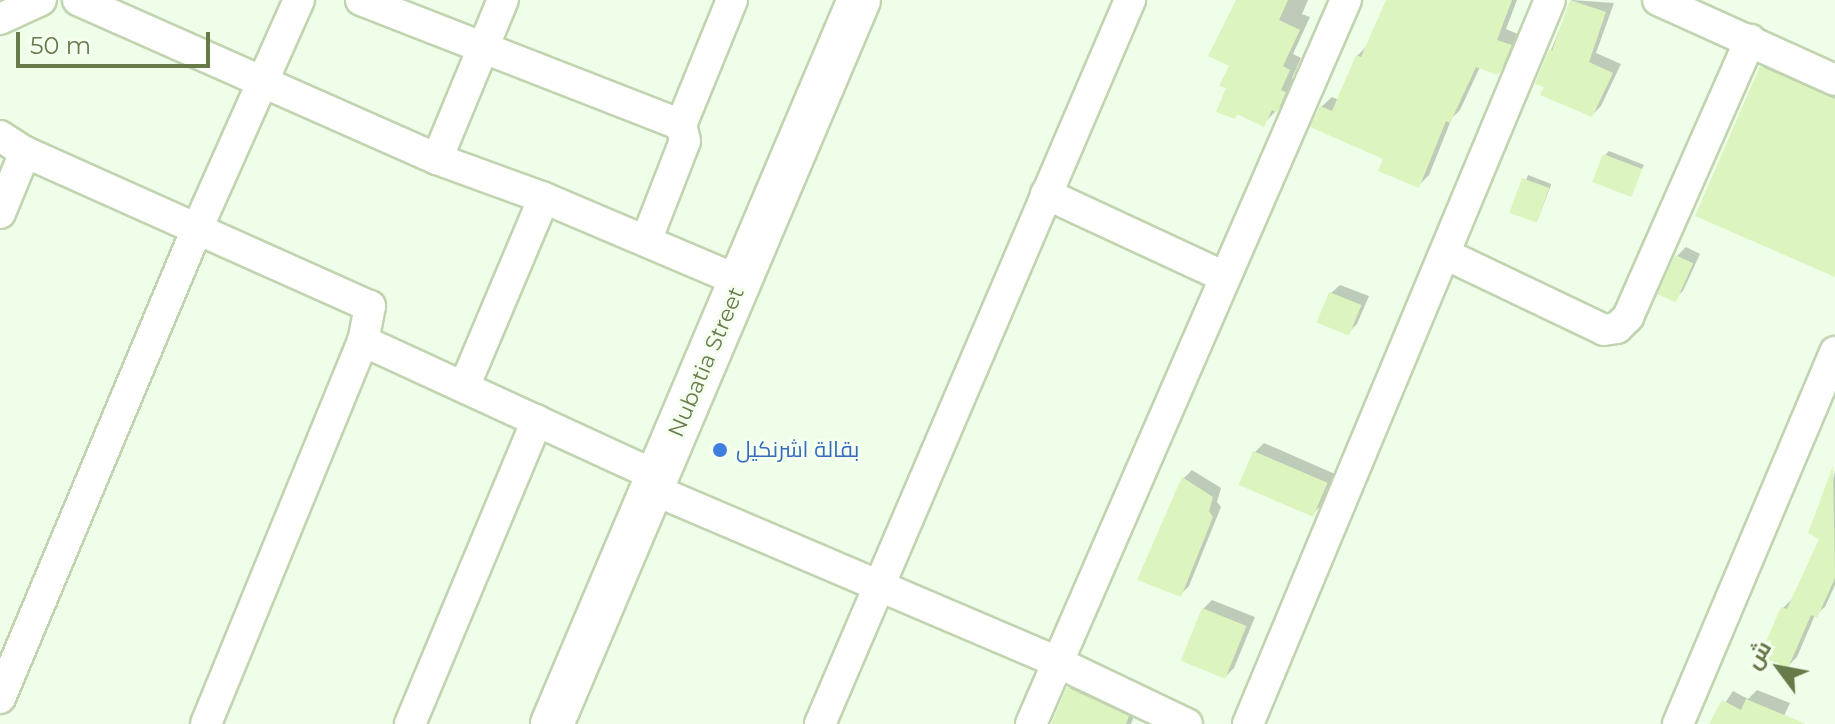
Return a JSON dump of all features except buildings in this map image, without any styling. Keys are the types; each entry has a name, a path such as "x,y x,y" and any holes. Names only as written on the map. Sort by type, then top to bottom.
{"street":[{"path":"0,19 41,0"},
{"path":"78,0 437,159 544,198 740,281"},
{"path":"0,698 197,229 299,0"},
{"path":"361,0 681,125"},
{"path":"437,159 503,0"},
{"path":"646,241 685,141 681,125 732,0"},
{"name":"Nubatia Street","path":"552,724 859,0"},
{"path":"820,724 1130,0"},
{"path":"1031,724 1346,0"},
{"path":"1248,724 1550,0"},
{"path":"1658,0 1711,10 1750,40 1835,80"},
{"path":"1445,254 1604,330 1617,328 1628,317 1750,40"},
{"path":"0,213 12,144 364,301 371,313 363,341 213,722"},
{"path":"1046,194 1225,277"},
{"path":"464,387 544,198"},
{"path":"363,341 537,420 654,483 1057,662 1187,724"},
{"path":"1678,724 1835,352"},
{"path":"418,721 537,420"}],"place":[{"name":"بقالة اشرنكيل","path":"720,450"}]}
